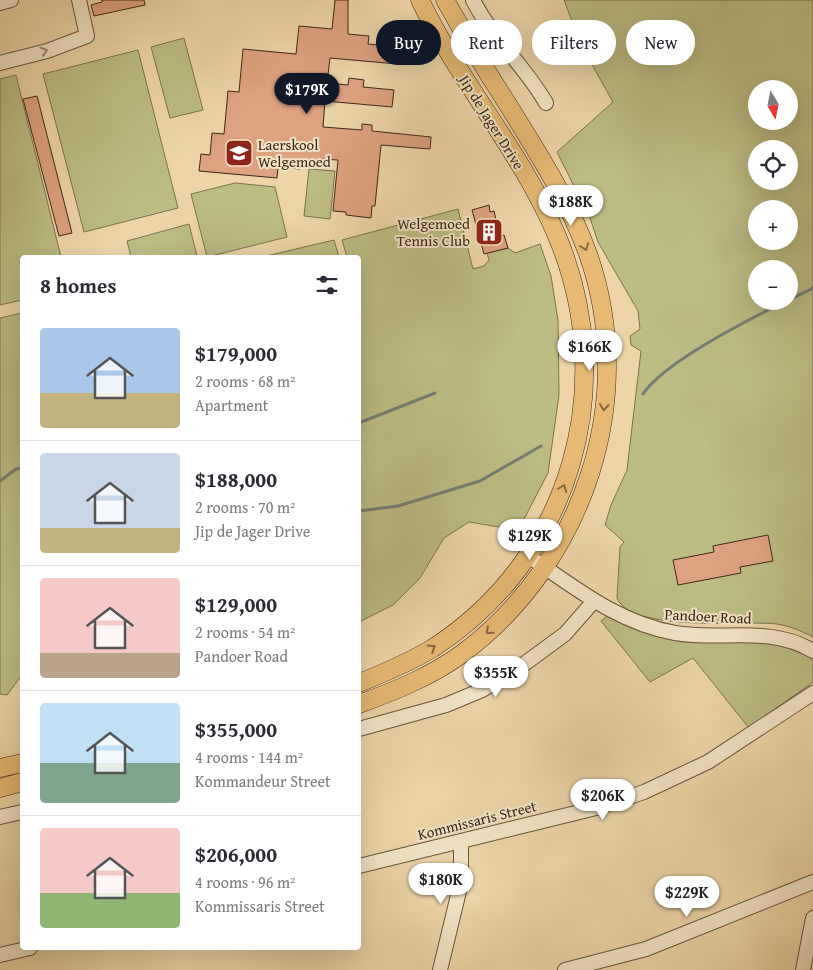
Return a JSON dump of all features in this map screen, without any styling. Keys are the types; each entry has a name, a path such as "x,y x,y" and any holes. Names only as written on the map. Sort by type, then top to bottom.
{"main road":[{"name":"Jip de Jager Drive","path":"361,682 418,656 453,633 493,599 527,556 551,515 567,478 579,433 585,381 583,328 573,280 556,234 534,189 447,51 420,0"},
{"name":"Jip de Jager Drive","path":"444,0 456,20"},
{"path":"481,65 491,93 536,168 538,181 534,189"},
{"path":"361,703 403,687 460,654 508,613 545,568 570,526 586,488 602,428 606,381 605,335 596,283 580,233 542,160 483,65"},
{"path":"0,768 20,763"},
{"path":"0,788 20,783"}],"street":[{"path":"0,3 11,0"},
{"path":"0,63 47,51 87,36 78,0"},
{"path":"473,0 487,26 527,72 546,103"},
{"name":"Pandoer Road","path":"527,556 594,601 626,619 652,628 677,634 773,636 793,640 813,651"},
{"path":"361,728 446,705 482,690 516,670 565,634 594,601"},
{"name":"Kommissaris Street","path":"361,866 596,808 651,789 708,762 813,692"},
{"path":"0,818 20,813"},
{"path":"440,970 461,883 461,841"},
{"path":"565,970 646,949 813,882"},
{"path":"803,970 813,918"},
{"path":"0,955 21,950"}],"shaded area":[{"path":"564,0 813,0 813,637 777,624 666,621 644,616 627,609 617,598 620,547 624,542 605,525 611,505 627,470 641,351 631,345 630,336 640,329 638,311 598,242 590,218 557,152 613,102 592,65 616,65 616,20 572,20"},
{"path":"184,38 203,110 170,118 151,47"},
{"path":"138,50 178,208 84,232 43,74"},
{"path":"16,75 61,255 20,255 20,300 0,305 0,79"},
{"path":"309,169 335,171 330,219 304,216"},
{"path":"235,183 275,187 287,237 215,255 206,255 191,194"},
{"path":"458,209 473,269 484,266 489,260 487,253 508,248 515,253 540,244 551,276 558,320 559,395 548,473 521,525 499,527 469,522 444,538 420,578 393,605 361,621 361,255 346,255 342,240"},
{"path":"189,224 197,255 130,255 127,241"},
{"path":"334,240 338,255 270,255"},
{"path":"20,313 20,678 7,695 0,694 0,318"},
{"path":"607,616 647,633 738,639 783,646 801,652 813,661 813,682 749,728 693,658 650,682 601,621"}],"building":[{"path":"102,0 144,0 145,5 94,16 91,5 102,2"},
{"path":"335,0 348,0 348,34 369,36 368,44 376,45 376,62 330,58 327,83 348,85 349,78 364,80 363,87 394,90 392,107 325,101 323,127 362,130 362,124 372,125 372,131 431,137 430,149 381,145 375,206 372,206 371,218 346,215 346,212 333,211 338,160 319,159 319,166 301,164 300,169 278,167 277,178 199,171 201,154 210,155 212,133 224,134 228,91 239,92 243,49 296,54 299,26 332,29"},
{"path":"37,96 72,233 59,236 23,99"},
{"name":"Welgemoed Tennis Club","path":"489,205 490,212 494,211 498,229 502,236 504,235 508,248 484,254 472,210"},
{"path":"768,535 773,561 740,567 741,573 678,585 673,560 714,552 713,546"}],"waterway":[{"path":"798,296 813,288"},
{"path":"643,394 669,368 688,355 769,310"},
{"path":"361,422 435,393"},
{"path":"361,511 398,506 480,481 541,446"},
{"path":"0,481 16,469 20,468"}],"place":[{"name":"Laerskool Welgemoed","path":"239,153"},
{"name":"Welgemoed Tennis Club","path":"489,232"}]}
